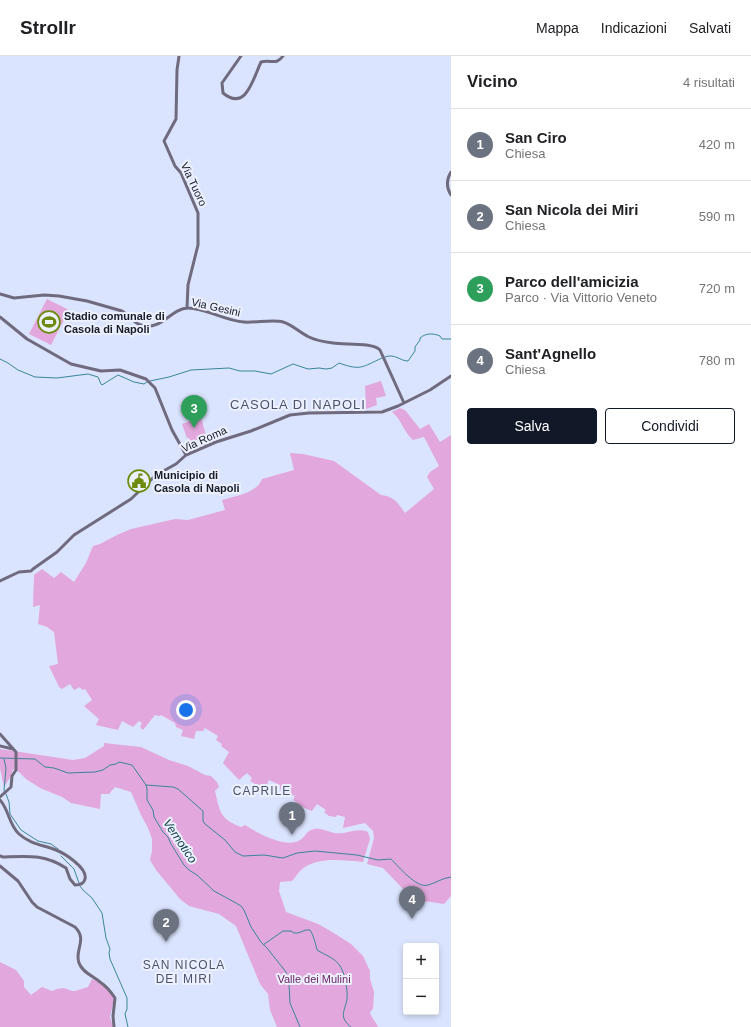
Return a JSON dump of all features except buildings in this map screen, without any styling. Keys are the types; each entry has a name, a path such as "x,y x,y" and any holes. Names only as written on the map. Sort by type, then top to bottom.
{"street":[{"name":"Via Tuoro","path":"179,56 177,70 176,119 164,141 175,166 181,173 198,213 198,246 188,285 187,308"},
{"path":"241,56 222,83 223,93 229,98 236,99 244,96 248,91 261,62 280,61 283,56"},
{"path":"451,172 448,178 447,186 451,195"},
{"name":"Via Gesini","path":"0,293 19,298 44,295 87,301 122,311 139,325 144,326 157,325 178,311 187,308 241,322 282,322 317,340 340,344 368,345 380,350 404,403"},
{"path":"0,317 28,339 71,364 86,369 101,371 120,370 146,379 155,388 172,430 186,455"},
{"name":"Via Roma","path":"0,581 19,572 31,571 57,552 74,534 131,499 156,475 176,464 186,455 216,442 251,431 290,415 379,413 430,390 451,376"},
{"path":"0,734 13,749 15,749 16,752 16,768 12,776 11,787 1,796"},
{"path":"2,747 6,745 6,741"},
{"path":"2,747 13,749"},
{"path":"0,800 6,807 8,817 16,831 21,836 33,843 57,850 79,865 85,878 79,885 73,883 66,868 48,858 34,856 0,856"},
{"path":"0,866 18,881 37,907 76,927 80,932 82,937 78,961 81,967 105,986 115,998 112,1016 114,1027"}],"green space":[{"name":"Stadio comunale di Casola di Napoli","path":"47,299 69,310 51,345 29,334"},
{"path":"381,381 386,396 376,398 377,405 366,409 365,386"},
{"path":"400,408 405,410 420,429 429,424 440,442 451,435 451,896 444,904 417,900 417,894 405,891 383,868 367,864 374,838 373,831 365,823 343,828 345,817 337,815 336,817 329,816 324,812 326,810 317,804 312,811 307,809 293,800 295,796 280,789 280,785 269,780 263,794 260,792 257,785 250,781 252,778 247,773 239,780 223,763 229,752 216,740 218,736 205,728 203,731 196,731 194,739 181,736 183,730 176,727 175,723 161,715 155,715 143,730 140,727 142,723 139,721 133,727 122,721 118,730 96,725 99,719 84,706 92,700 85,689 82,690 80,687 74,690 70,684 62,689 59,687 49,666 58,664 54,632 47,627 38,624 40,605 33,607 34,575 42,569 54,578 61,572 74,582 86,563 93,546 131,529 175,519 188,520 225,510 222,500 251,491 262,479 294,470 290,453 303,454 334,461 381,495 393,499 405,513 434,489 427,477 430,472 439,466 424,437 413,440 392,412"},
{"path":"201,417 206,436 191,442 189,438 187,438 182,424"},
{"name":"Valle dei Mulini","path":"104,743 141,747 169,760 188,766 205,775 211,776 217,782 219,787 215,791 220,810 225,818 234,824 241,827 245,825 272,839 288,843 294,842 302,839 309,831 314,829 321,829 335,833 359,830 368,832 370,839 363,862 330,860 313,863 300,871 292,881 280,882 279,891 286,912 318,924 329,930 351,944 363,956 370,971 370,979 374,992 373,1009 370,1012 378,1027 277,1027 270,1010 268,994 260,984 236,926 219,914 189,906 180,899 156,870 150,860 152,839 131,792 115,787 109,794 101,794 100,809 71,803 62,797 40,788 13,769 11,776 4,787 0,768 0,749 73,760 85,758 104,746"},
{"path":"0,962 16,970 24,981 24,987 31,995 42,987 52,991 64,988 75,991 88,987 92,979 99,982 108,990 114,999 110,1017 113,1027 0,1027"}],"waterway":[{"path":"385,357 392,356 408,361 415,351 415,347 420,338 427,334 437,335 442,339 451,339"},
{"path":"150,381 191,370 229,368 240,371 255,371 271,374 293,364 308,369 332,368 339,363 352,367 361,367 382,358"},
{"path":"0,359 18,370 35,377 57,378 88,374 98,377 102,385 118,375 134,382 144,384 147,382"},
{"name":"Vernotico","path":"0,758 35,759 45,767 54,768 68,773 95,772 103,770 110,765 119,762 132,765 146,785 147,800 153,810 154,817 163,832 168,837 184,865 214,891 241,906 251,927 261,942 286,972 289,984 290,1003 300,1027"},
{"path":"4,759 6,768 4,791"},
{"path":"146,785 173,787 178,789 203,811 203,821 205,824 225,840 235,852 243,856 264,855 283,858 297,853 315,851 357,855 378,860 391,859 408,876 419,884 428,885 451,877"},
{"path":"6,794 9,802 10,814 21,830 38,841 51,844 58,849"},
{"path":"61,856 74,869 79,883"},
{"path":"80,886 92,898 102,913 106,938 110,949 110,959 127,998 127,1009 125,1014 128,1027"},
{"path":"263,945 283,931 298,933 310,930 317,950 338,963 342,969 346,982 347,996 343,1017 351,1027"}],"place":[{"name":"Stadio comunale di Casola di Napoli","path":"49,322"},
{"name":"Parco dell'amicizia","path":"194,428"},
{"name":"Municipio di Casola di Napoli","path":"139,481"},
{"name":"San Ciro","path":"292,835"},
{"name":"Sant'Agnello","path":"412,919"},
{"name":"San Nicola dei Miri","path":"166,942"}],"district":[{"name":"CASOLA DI NAPOLI","path":"298,404"},
{"name":"CAPRILE","path":"262,791"},
{"name":"SAN NICOLA DEI MIRI","path":"184,972"}]}
